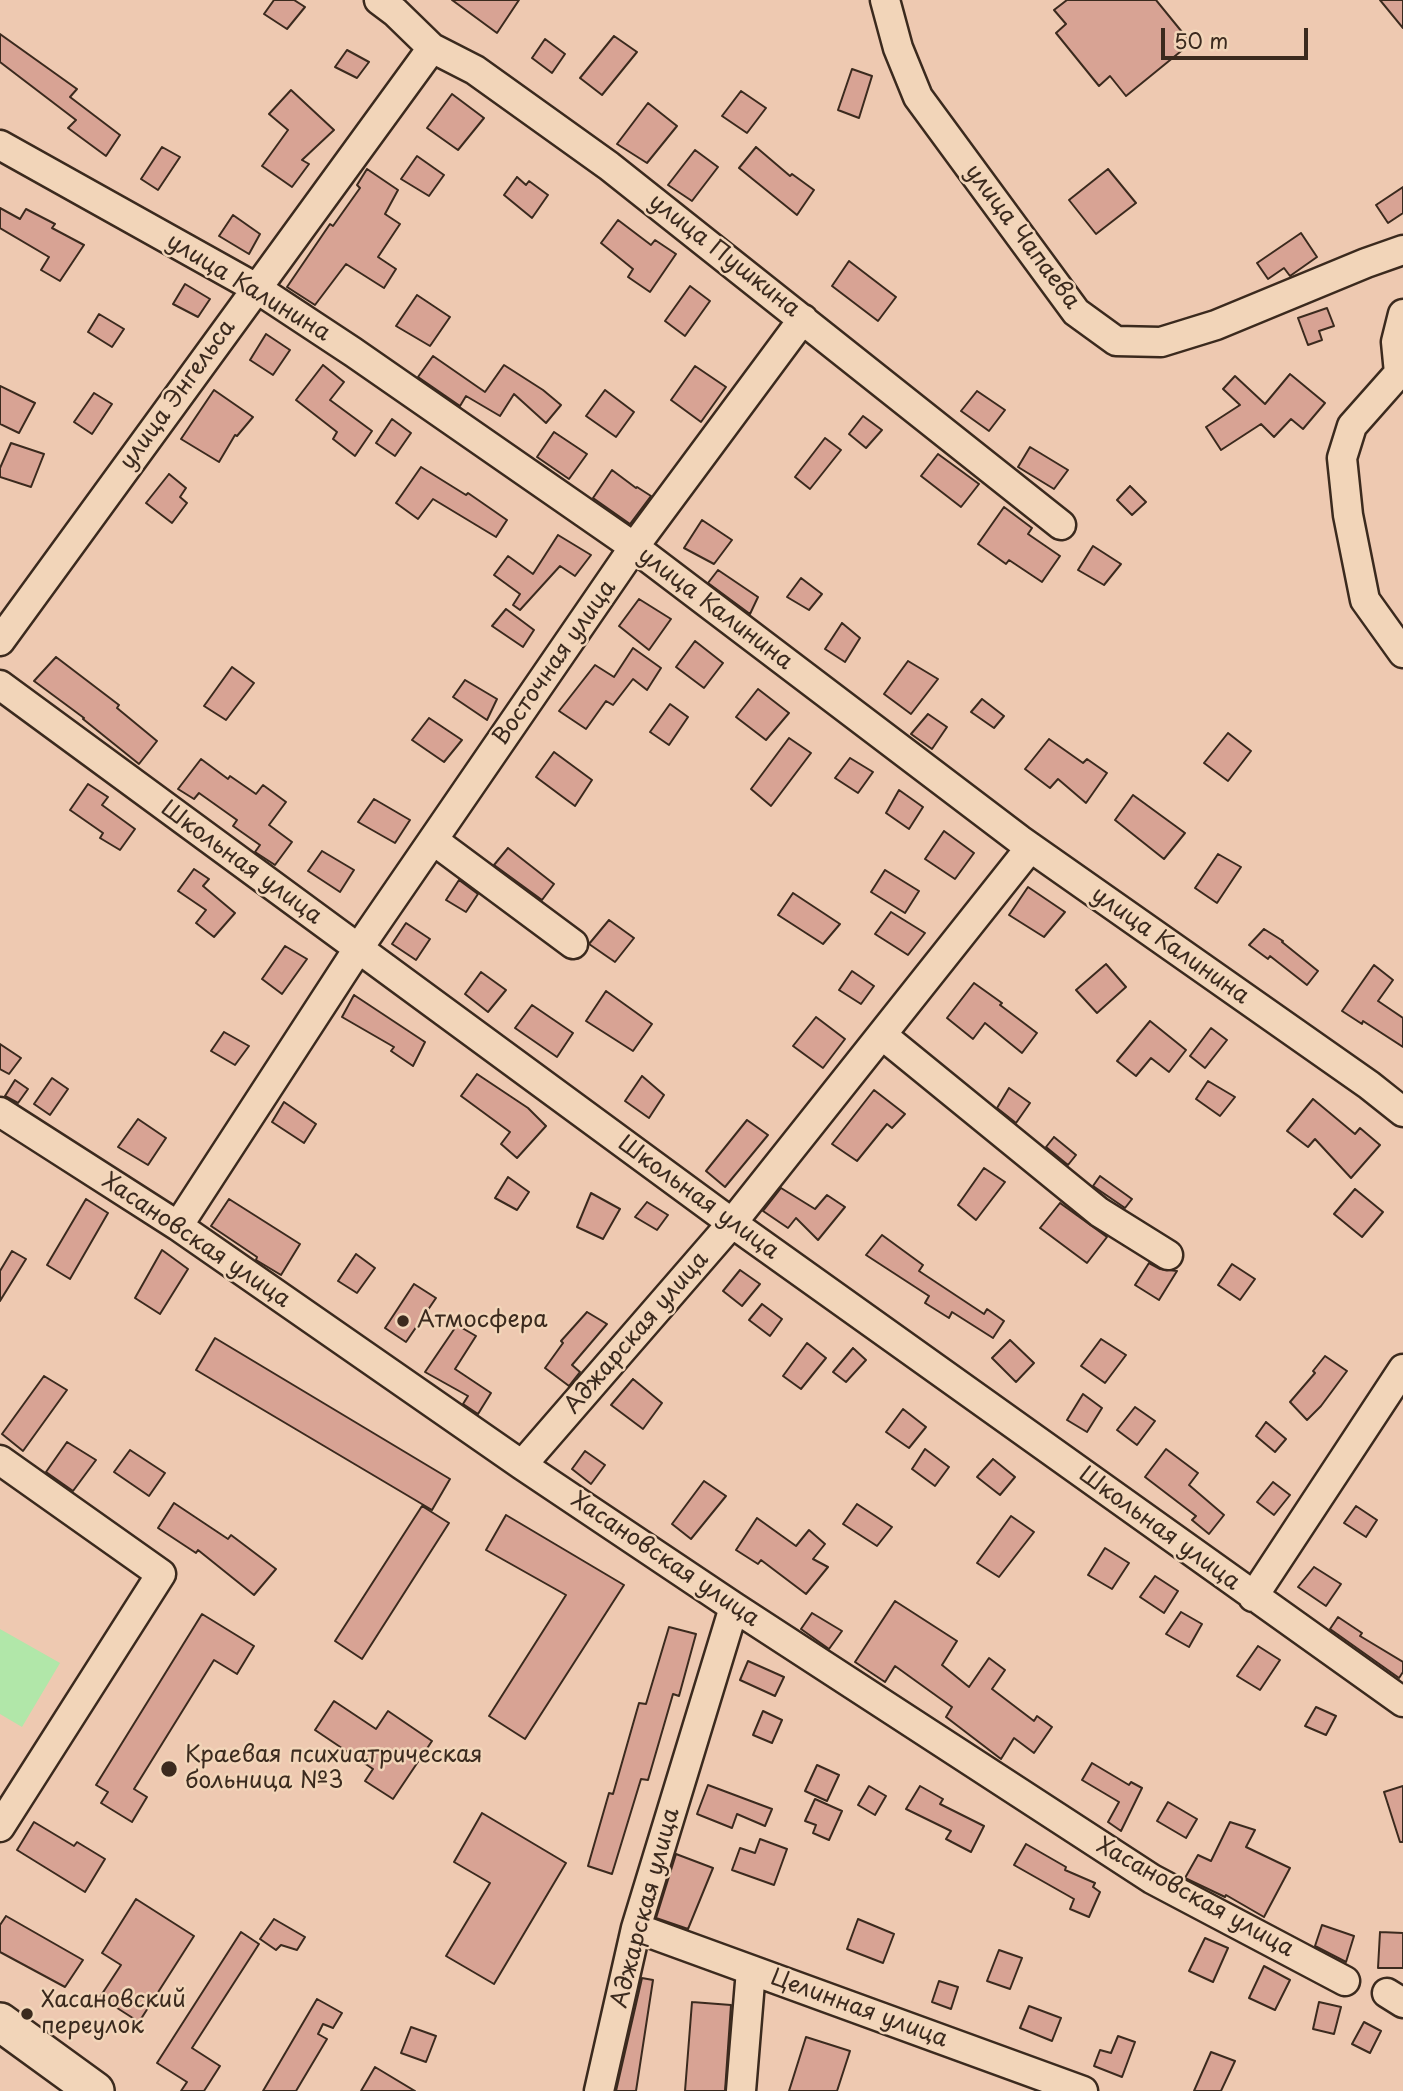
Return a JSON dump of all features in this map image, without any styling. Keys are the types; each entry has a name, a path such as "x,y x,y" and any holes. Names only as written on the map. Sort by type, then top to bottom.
{"main road":[{"path":"0,2022 95,2091"}],"street":[{"name":"улица Чапаева","path":"885,0 898,48 918,97 1076,312 1116,341 1161,342 1216,325 1366,262 1403,250"},
{"name":"улица Пушкина","path":"392,4 432,48 475,70 609,166 1061,525"},
{"name":"улица Энгельса","path":"0,641 432,48"},
{"name":"улица Калинина","path":"0,145 256,288 353,352 634,547 1030,848 1403,1112"},
{"path":"1403,314 1396,342 1401,373 1352,426 1342,458 1348,514 1365,600 1403,653"},
{"name":"Восточная улица","path":"178,1226 358,949 634,547 803,319"},
{"name":"Школьная улица","path":"0,685 732,1223 1403,1702"},
{"path":"433,840 573,944"},
{"name":"Аджарская улица","path":"522,1465 732,1223 1030,848"},
{"path":"882,1035 1098,1212 1168,1255"},
{"name":"Хасановская улица","path":"0,1112 178,1226 522,1465 734,1607 1152,1880 1345,1981"},
{"path":"1253,1597 1403,1369"},
{"path":"0,1460 161,1574 0,1827"},
{"name":"Аджарская улица","path":"599,2091 636,1928 734,1607"},
{"name":"Целинная улица","path":"636,1928 1083,2091"},
{"path":"741,2091 751,1970"}],"green space":[{"path":"0,1629 60,1663 22,1727 0,1714"}],"building":[{"path":"274,0 294,0 305,7 287,29 264,14"},
{"path":"452,0 519,0 497,33"},
{"path":"1067,0 1156,0 1191,43 1126,96 1110,76 1099,86 1056,33 1066,24 1054,10"},
{"path":"1380,0 1403,0 1403,28"},
{"path":"0,34 77,89 70,97 120,135 106,156 68,128 76,120 0,62"},
{"path":"614,36 637,52 602,95 580,78"},
{"path":"545,39 565,54 552,73 532,58"},
{"path":"347,50 369,62 357,78 335,67"},
{"path":"852,69 872,76 859,118 838,110"},
{"path":"291,90 334,130 302,160 309,164 292,187 262,166 288,130 269,114"},
{"path":"741,91 766,108 747,133 722,116"},
{"path":"452,94 484,118 458,150 427,128"},
{"path":"648,103 677,126 647,163 617,144"},
{"path":"162,147 180,157 158,190 141,179"},
{"path":"756,147 790,176 792,174 814,190 797,215 739,168"},
{"path":"695,150 718,167 692,201 668,185"},
{"path":"417,156 444,175 429,196 401,179"},
{"path":"367,169 398,190 385,214 400,224 378,257 396,269 384,288 346,264 315,305 287,287 330,224 333,226 360,188 357,185"},
{"path":"1108,169 1136,203 1096,234 1069,200"},
{"path":"517,177 526,185 529,181 548,195 532,218 504,195"},
{"path":"1403,187 1403,213 1388,223 1376,205"},
{"path":"0,208 20,219 26,209 55,224 52,228 84,245 60,281 41,270 49,257 0,228"},
{"path":"233,215 260,234 249,254 219,236"},
{"path":"618,220 651,245 655,240 676,254 650,292 628,277 633,269 601,243"},
{"path":"1301,233 1317,257 1290,276 1284,268 1268,279 1257,263"},
{"path":"849,261 896,297 878,321 832,286"},
{"path":"185,284 210,299 198,317 173,304"},
{"path":"690,286 710,301 685,336 665,321"},
{"path":"417,295 450,317 430,346 396,326"},
{"path":"1327,308 1334,326 1319,331 1322,340 1308,345 1298,318"},
{"path":"99,314 124,329 112,347 88,332"},
{"path":"266,334 290,350 273,375 250,360"},
{"path":"433,356 485,392 504,365 561,405 546,423 514,394 500,416 466,396 460,406 418,377"},
{"path":"323,365 344,382 330,400 372,431 355,456 333,439 337,432 296,400"},
{"path":"695,366 726,387 701,422 671,400"},
{"path":"1290,374 1325,403 1303,429 1291,419 1274,437 1261,424 1221,450 1206,427 1240,405 1223,389 1235,376 1265,404"},
{"path":"0,386 35,403 19,433 0,424"},
{"path":"214,390 253,417 237,436 235,435 219,462 181,439"},
{"path":"605,390 634,412 616,437 586,416"},
{"path":"977,391 1005,410 989,431 961,411"},
{"path":"94,393 112,404 92,434 74,422"},
{"path":"863,416 882,430 866,448 849,434"},
{"path":"392,419 411,433 395,456 376,443"},
{"path":"554,432 587,454 569,479 537,457"},
{"path":"825,438 841,450 810,489 795,477"},
{"path":"11,443 44,454 31,487 0,477 0,468"},
{"path":"1030,447 1068,470 1054,489 1018,467"},
{"path":"938,454 979,484 961,507 921,476"},
{"path":"421,467 466,495 468,493 507,520 496,537 433,499 418,519 396,503"},
{"path":"612,470 651,496 630,524 593,498"},
{"path":"169,474 186,488 180,497 187,503 172,523 146,503"},
{"path":"1130,486 1146,502 1132,515 1117,500"},
{"path":"1004,507 1032,528 1028,534 1060,556 1042,582 1009,560 1006,564 978,544"},
{"path":"702,520 732,540 714,564 684,548"},
{"path":"558,535 591,555 575,576 560,566 520,610 513,605 520,594 494,575 508,556 533,574"},
{"path":"1093,546 1121,564 1104,585 1078,570"},
{"path":"718,570 758,597 750,614 708,583"},
{"path":"801,578 822,594 809,610 787,597"},
{"path":"639,599 671,619 649,650 619,626"},
{"path":"506,609 534,630 523,647 492,626"},
{"path":"842,623 860,638 845,662 825,649"},
{"path":"695,641 723,663 704,688 676,667"},
{"path":"633,648 661,668 647,690 633,679 613,705 606,701 586,729 559,711 595,665 614,677"},
{"path":"56,657 119,705 117,708 157,741 139,764 34,681"},
{"path":"908,661 938,679 911,714 884,694"},
{"path":"232,667 254,683 226,720 204,706"},
{"path":"465,680 497,699 487,720 453,697"},
{"path":"758,689 789,713 766,740 736,717"},
{"path":"982,699 1004,716 994,728 971,712"},
{"path":"670,704 688,717 669,745 650,732"},
{"path":"928,714 947,727 932,749 911,734"},
{"path":"429,718 462,740 444,762 412,740"},
{"path":"1228,733 1251,751 1228,781 1204,763"},
{"path":"789,738 811,753 771,806 751,789"},
{"path":"1049,739 1083,763 1087,759 1107,773 1086,803 1058,779 1050,788 1025,769"},
{"path":"554,752 592,780 575,806 536,777"},
{"path":"850,758 873,772 858,793 835,778"},
{"path":"201,759 228,779 230,776 256,794 263,785 286,802 269,825 292,842 275,865 255,852 260,845 233,826 237,820 199,793 194,799 178,789"},
{"path":"88,784 108,797 102,805 135,829 120,850 100,838 103,833 70,810"},
{"path":"899,790 923,807 909,829 886,813"},
{"path":"1133,795 1185,833 1164,859 1115,820"},
{"path":"374,799 410,820 395,843 358,822"},
{"path":"944,831 974,853 955,879 925,859"},
{"path":"508,848 554,884 542,900 494,865"},
{"path":"322,851 354,870 340,892 308,871"},
{"path":"1218,854 1241,867 1217,903 1195,888"},
{"path":"194,869 209,879 203,886 235,913 214,937 196,923 206,910 178,891"},
{"path":"885,870 919,891 905,913 871,892"},
{"path":"459,880 478,894 466,912 446,900"},
{"path":"1028,887 1065,912 1044,937 1009,915"},
{"path":"793,893 840,924 823,944 778,915"},
{"path":"891,912 925,933 908,955 875,934"},
{"path":"609,920 634,938 615,962 589,944"},
{"path":"406,923 430,939 416,960 392,944"},
{"path":"1264,929 1283,941 1318,971 1307,985 1270,956 1268,959 1249,945"},
{"path":"285,946 307,959 282,994 262,979"},
{"path":"1106,964 1126,987 1097,1013 1076,990"},
{"path":"1374,965 1393,980 1378,1001 1403,1018 1403,1047 1342,1011"},
{"path":"852,971 874,986 861,1004 839,990"},
{"path":"481,972 506,990 488,1012 465,994"},
{"path":"974,983 1037,1033 1022,1053 985,1023 973,1039 947,1018"},
{"path":"606,991 652,1024 633,1051 586,1021"},
{"path":"354,995 425,1042 413,1066 391,1051 394,1047 342,1017"},
{"path":"532,1005 573,1033 557,1057 515,1028"},
{"path":"816,1017 845,1039 823,1068 793,1046"},
{"path":"1150,1021 1186,1050 1169,1072 1151,1058 1136,1076 1117,1061"},
{"path":"1211,1028 1227,1040 1205,1068 1190,1056"},
{"path":"224,1032 249,1046 235,1065 211,1051"},
{"path":"0,1044 21,1058 9,1074 0,1069"},
{"path":"477,1074 528,1108 546,1126 517,1158 501,1144 510,1132 461,1096"},
{"path":"642,1076 664,1095 649,1118 625,1101"},
{"path":"52,1078 68,1089 50,1115 34,1104"},
{"path":"15,1080 28,1089 18,1103 5,1096"},
{"path":"1208,1081 1235,1097 1220,1116 1196,1099"},
{"path":"1009,1088 1030,1103 1016,1123 997,1108"},
{"path":"874,1090 905,1114 892,1128 887,1124 857,1161 832,1144"},
{"path":"1313,1099 1355,1134 1360,1128 1380,1145 1351,1178 1315,1139 1308,1147 1287,1131"},
{"path":"284,1102 316,1124 304,1143 272,1122"},
{"path":"138,1119 166,1138 148,1165 118,1147"},
{"path":"747,1120 768,1135 725,1187 706,1171"},
{"path":"1054,1137 1076,1155 1068,1165 1046,1147"},
{"path":"984,1168 1005,1182 976,1220 958,1205"},
{"path":"1100,1176 1132,1199 1125,1208 1093,1186"},
{"path":"508,1177 529,1192 517,1210 495,1198"},
{"path":"781,1188 815,1209 827,1195 845,1207 818,1240 796,1218 788,1228 763,1211"},
{"path":"1355,1189 1383,1212 1362,1237 1334,1214"},
{"path":"591,1193 620,1209 603,1239 577,1227"},
{"path":"86,1199 108,1213 70,1279 47,1265"},
{"path":"229,1199 300,1244 281,1275 211,1226"},
{"path":"647,1202 668,1215 657,1230 635,1217"},
{"path":"1060,1203 1107,1237 1087,1263 1040,1228"},
{"path":"882,1235 923,1265 919,1271 984,1314 987,1309 1004,1321 993,1338 952,1312 949,1318 925,1303 929,1296 866,1255"},
{"path":"162,1250 188,1269 160,1314 135,1298"},
{"path":"12,1251 26,1259 0,1301 0,1271"},
{"path":"356,1254 375,1268 357,1293 338,1281"},
{"path":"1149,1263 1160,1269 1177,1271 1159,1300 1135,1285"},
{"path":"1232,1264 1255,1279 1240,1300 1218,1285"},
{"path":"740,1270 760,1284 742,1306 723,1291"},
{"path":"414,1284 436,1298 406,1342 385,1328"},
{"path":"762,1304 782,1319 770,1336 749,1320"},
{"path":"587,1312 607,1324 572,1365 580,1372 569,1386 545,1368 563,1343 561,1341"},
{"path":"457,1325 476,1336 455,1369 491,1393 478,1414 463,1404 468,1396 425,1372"},
{"path":"215,1338 450,1479 432,1510 196,1370"},
{"path":"1101,1339 1126,1355 1105,1383 1081,1366"},
{"path":"1010,1340 1034,1363 1016,1382 992,1358"},
{"path":"807,1343 826,1358 801,1389 783,1376"},
{"path":"853,1348 866,1360 846,1382 833,1372"},
{"path":"1325,1356 1347,1371 1307,1420 1290,1402 1315,1373 1313,1371"},
{"path":"44,1376 67,1390 23,1451 2,1434"},
{"path":"633,1379 662,1403 643,1429 611,1405"},
{"path":"1083,1394 1102,1408 1087,1432 1067,1420"},
{"path":"1135,1407 1155,1421 1137,1445 1117,1430"},
{"path":"903,1409 926,1427 909,1448 886,1432"},
{"path":"1266,1422 1286,1439 1275,1452 1256,1436"},
{"path":"67,1442 96,1460 73,1491 46,1472"},
{"path":"925,1449 949,1467 935,1486 912,1469"},
{"path":"1166,1449 1198,1473 1189,1485 1224,1515 1209,1534 1192,1520 1196,1516 1145,1477"},
{"path":"130,1450 165,1473 149,1496 114,1472"},
{"path":"585,1451 605,1465 591,1484 572,1469"},
{"path":"993,1459 1015,1477 1000,1495 977,1477"},
{"path":"704,1481 726,1496 691,1539 672,1524"},
{"path":"1273,1482 1290,1495 1274,1515 1257,1502"},
{"path":"174,1503 228,1539 231,1535 276,1569 254,1595 198,1550 196,1553 158,1528"},
{"path":"857,1504 892,1527 877,1546 843,1524"},
{"path":"422,1506 449,1523 362,1659 335,1641"},
{"path":"1356,1506 1377,1520 1366,1537 1344,1523"},
{"path":"506,1515 624,1585 525,1739 489,1716 566,1595 486,1550"},
{"path":"1011,1516 1034,1532 999,1577 977,1563"},
{"path":"757,1518 796,1546 809,1530 825,1544 813,1559 828,1567 806,1594 761,1560 758,1564 736,1550"},
{"path":"1105,1548 1129,1563 1112,1589 1088,1575"},
{"path":"1314,1567 1341,1584 1326,1606 1298,1587"},
{"path":"1155,1576 1178,1591 1164,1613 1140,1597"},
{"path":"895,1601 957,1641 942,1665 969,1687 989,1658 1005,1670 992,1689 1034,1721 1037,1716 1052,1727 1034,1753 1014,1738 1001,1759 946,1717 952,1707 895,1666 885,1682 855,1662"},
{"path":"1181,1612 1202,1624 1189,1647 1166,1634"},
{"path":"812,1613 842,1631 829,1649 801,1629"},
{"path":"202,1614 254,1646 237,1674 214,1660 134,1789 147,1797 132,1822 101,1803 108,1792 96,1785"},
{"path":"1338,1617 1362,1633 1360,1636 1403,1662 1403,1672 1399,1678 1330,1629"},
{"path":"669,1627 696,1634 679,1696 673,1694 648,1780 641,1779 612,1874 588,1866 609,1793 613,1794 639,1703 646,1704"},
{"path":"1258,1646 1280,1660 1260,1690 1237,1676"},
{"path":"748,1661 784,1677 775,1696 740,1680"},
{"path":"334,1701 376,1729 388,1711 432,1741 393,1799 365,1781 373,1769 315,1730"},
{"path":"1316,1707 1336,1716 1326,1735 1305,1726"},
{"path":"763,1711 782,1720 772,1743 753,1735"},
{"path":"1092,1763 1129,1785 1131,1782 1142,1788 1121,1831 1108,1822 1119,1802 1082,1780"},
{"path":"817,1765 839,1775 827,1801 805,1791"},
{"path":"708,1785 772,1809 765,1826 737,1814 732,1828 697,1814"},
{"path":"869,1786 886,1796 875,1815 858,1805"},
{"path":"920,1786 943,1799 940,1804 984,1826 971,1852 946,1839 951,1831 906,1809"},
{"path":"1403,1786 1403,1842 1400,1842 1384,1792"},
{"path":"815,1799 842,1811 829,1840 813,1833 816,1825 805,1821"},
{"path":"1168,1802 1197,1819 1186,1838 1157,1821"},
{"path":"482,1813 566,1863 494,1984 446,1956 490,1883 454,1862"},
{"path":"34,1822 74,1846 77,1842 105,1859 85,1892 17,1850"},
{"path":"1230,1822 1255,1830 1246,1847 1290,1868 1264,1917 1226,1895 1225,1897 1185,1878 1198,1855 1211,1861"},
{"path":"760,1839 787,1849 774,1885 732,1870 740,1848 755,1853"},
{"path":"1026,1844 1066,1867 1065,1870 1095,1883 1093,1887 1100,1892 1089,1917 1070,1909 1074,1899 1014,1865"},
{"path":"676,1854 713,1868 688,1929 656,1918"},
{"path":"136,1899 194,1936 139,2022 100,1997 121,1965 102,1953"},
{"path":"6,1916 83,1960 65,1987 0,1952 0,1925"},
{"path":"274,1919 305,1937 297,1950 281,1945 276,1950 260,1939"},
{"path":"858,1919 894,1934 883,1963 847,1949"},
{"path":"1322,1925 1354,1936 1346,1962 1315,1946"},
{"path":"241,1932 259,1944 192,2048 220,2066 204,2091 181,2091 187,2082 157,2063"},
{"path":"1380,1932 1403,1933 1403,1968 1378,1968"},
{"path":"1205,1938 1228,1948 1213,1982 1189,1971"},
{"path":"999,1950 1022,1958 1010,1989 987,1981"},
{"path":"1264,1966 1290,1980 1275,2010 1249,1998"},
{"path":"642,1978 653,1980 636,2091 616,2091"},
{"path":"939,1981 958,1987 951,2009 932,2002"},
{"path":"317,1999 342,2013 333,2028 323,2024 318,2034 327,2039 296,2091 263,2091"},
{"path":"692,2002 731,2005 725,2091 685,2091"},
{"path":"1319,2002 1341,2007 1334,2034 1313,2029"},
{"path":"1029,2006 1061,2018 1052,2041 1020,2028"},
{"path":"1364,2022 1381,2031 1370,2053 1352,2044"},
{"path":"411,2027 436,2036 426,2062 401,2053"},
{"path":"1118,2036 1135,2042 1122,2077 1094,2066 1100,2050 1111,2053"},
{"path":"806,2037 850,2051 837,2091 789,2091"},
{"path":"1211,2052 1235,2061 1221,2091 1194,2091"},
{"path":"375,2067 415,2091 361,2091"}],"place":[{"name":"Атмосфера","path":"403,1321"},
{"name":"Краевая психиатрическая больница №3","path":"169,1769"},
{"name":"Хасановский переулок","path":"27,2014"}]}
